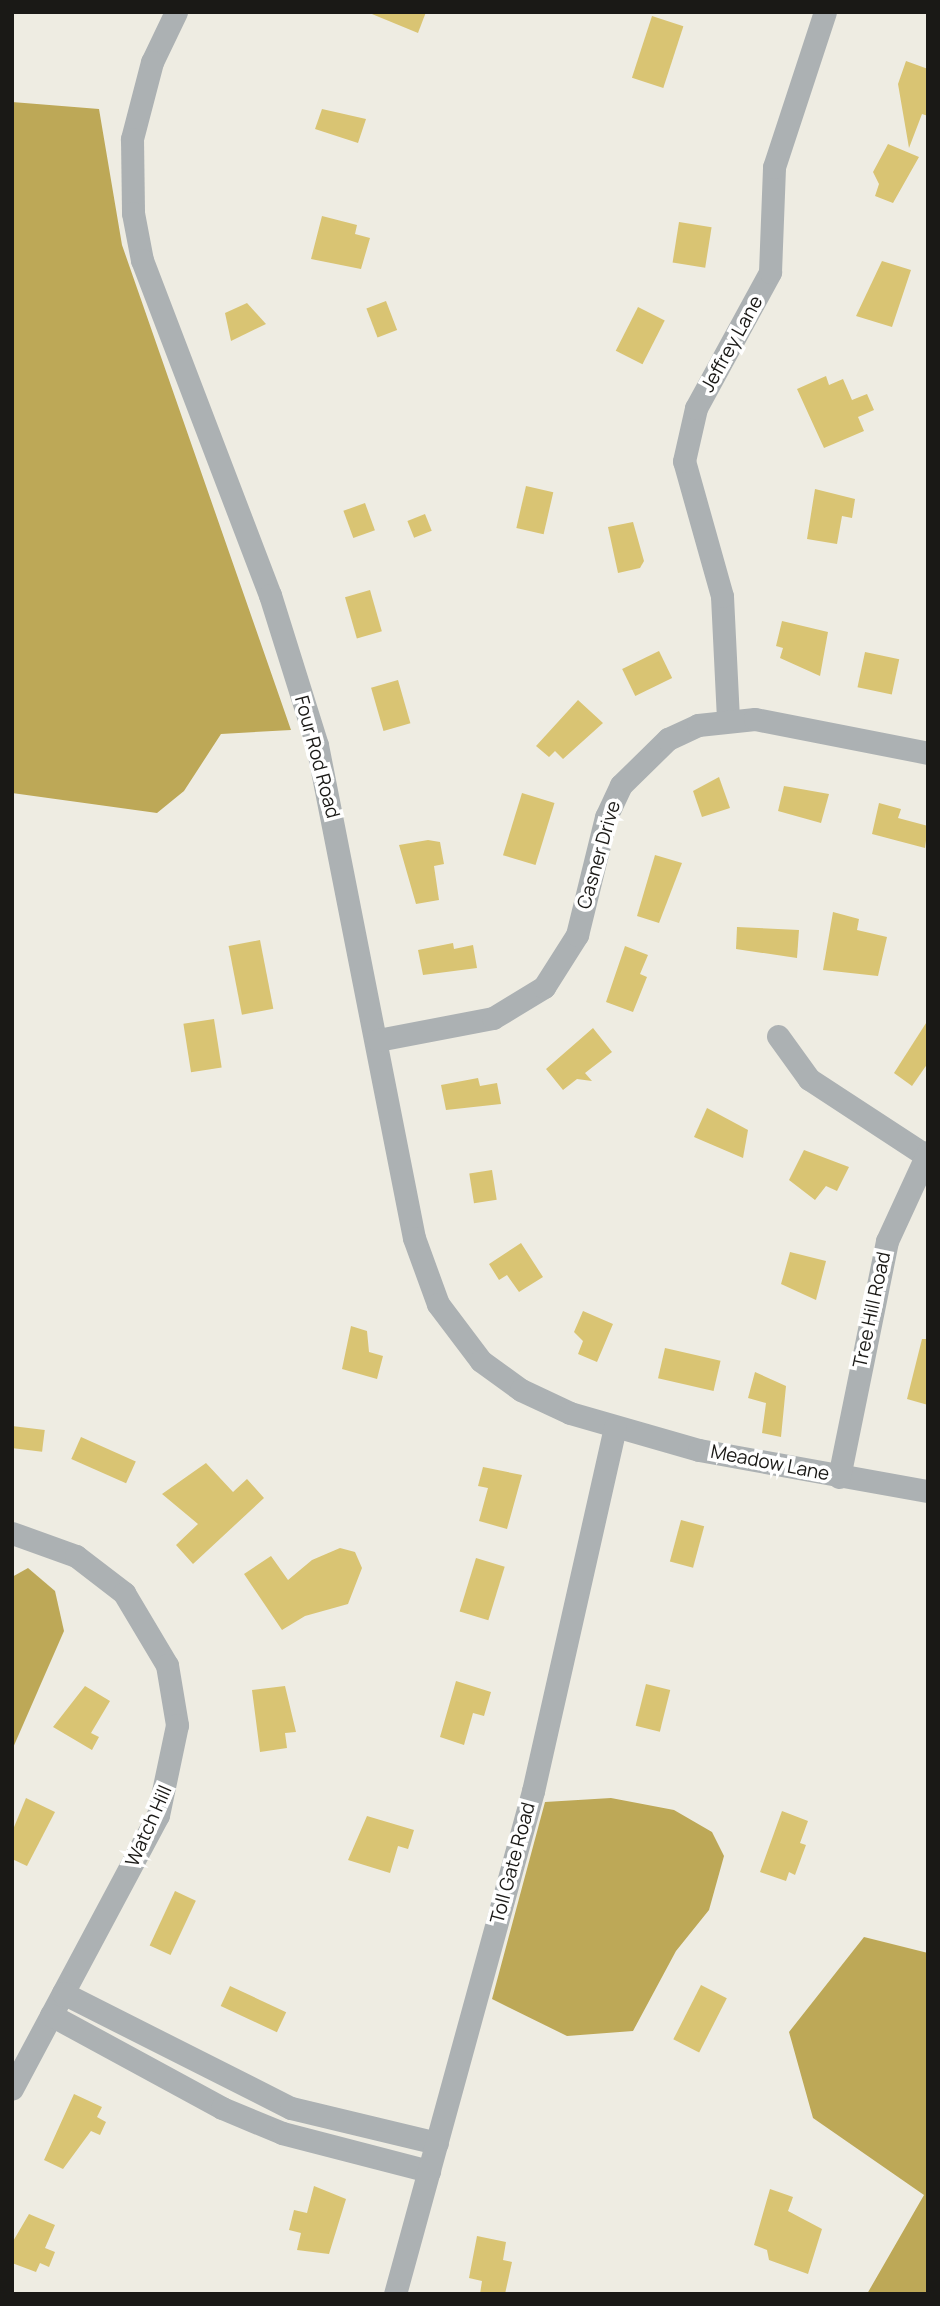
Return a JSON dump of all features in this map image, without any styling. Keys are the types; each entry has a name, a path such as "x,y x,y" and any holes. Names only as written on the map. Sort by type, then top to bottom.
{"street":[{"name":"Four Rod Road","path":"176,12 152,62 132,139 133,213 142,260 270,595 317,745 378,1040 414,1238 438,1304 481,1361 521,1390 615,1428"},
{"name":"Jeffrey Lane","path":"728,719 722,596 684,461 696,408 770,272 774,167 825,12"},
{"name":"Casner Drive","path":"378,1040 493,1018 544,987 577,935 606,817 621,785 668,738 728,719 928,753"},
{"path":"778,1037 808,1079 927,1153"},
{"name":"Tree Hill Road","path":"839,1476 887,1241 927,1153"},
{"name":"Meadow Lane","path":"615,1428 839,1476 928,1491"},
{"name":"Toll Gate Road","path":"395,2294 554,1707 615,1428"},
{"name":"Watch Hill","path":"12,1533 76,1556 124,1593 157,1639 175,1695 168,1789 12,2089"},
{"path":"63,1993 178,2054 280,2103 354,2127 437,2143"},
{"path":"51,2015 222,2108 346,2151 429,2171"},
{"path":"166,2078 178,2054"},
{"path":"346,2151 354,2127"}],"shaded area":[{"path":"12,102 99,109 122,245 291,730 221,734 184,791 157,813 12,793"},
{"path":"28,1568 55,1591 64,1631 12,1750 12,1577"},
{"path":"611,1798 674,1810 712,1832 724,1856 709,1910 676,1951 633,2031 567,2036 492,1999 545,1802"},
{"path":"864,1937 928,1953 928,2294 867,2294 924,2195 813,2118 789,2032"}],"building":[{"path":"367,12 426,12 418,33"},
{"path":"652,16 683,26 663,88 632,78"},
{"path":"906,61 928,69 928,116 922,114 909,148 898,84"},
{"path":"322,109 366,119 358,143 315,129"},
{"path":"888,144 919,157 893,203 875,196 879,184 873,172"},
{"path":"322,216 357,225 355,234 370,238 361,269 311,259"},
{"path":"679,222 712,227 705,268 673,262"},
{"path":"882,261 911,270 892,327 856,316"},
{"path":"386,301 397,330 378,337 366,309"},
{"path":"247,303 266,324 231,341 225,313"},
{"path":"638,307 665,321 642,364 616,351"},
{"path":"826,376 829,385 843,379 852,400 867,394 874,410 858,417 864,431 824,448 797,389"},
{"path":"526,486 553,492 544,534 516,528"},
{"path":"815,489 855,499 852,518 842,516 837,544 807,539"},
{"path":"365,503 375,530 353,538 343,511"},
{"path":"425,514 432,531 414,538 407,521"},
{"path":"633,522 644,561 640,568 618,573 608,527"},
{"path":"370,590 382,631 357,639 345,597"},
{"path":"782,621 828,632 820,676 780,658 783,648 776,646"},
{"path":"659,651 672,678 635,696 622,669"},
{"path":"865,652 899,659 892,694 858,687"},
{"path":"398,680 410,723 383,731 371,688"},
{"path":"578,700 603,723 563,759 555,751 549,757 536,746"},
{"path":"719,777 730,808 702,817 693,791"},
{"path":"784,786 829,794 821,823 778,811"},
{"path":"522,793 555,803 536,865 503,855"},
{"path":"879,803 901,809 898,818 928,826 925,848 872,834"},
{"path":"428,840 440,842 444,864 434,866 439,900 416,904 399,845"},
{"path":"655,855 682,863 659,923 637,916"},
{"path":"833,912 859,919 857,930 887,937 878,976 823,970"},
{"path":"737,927 799,930 797,958 736,949"},
{"path":"260,940 273,1009 242,1015 229,946"},
{"path":"453,943 454,949 473,945 477,968 423,975 418,950"},
{"path":"625,946 648,955 640,974 647,977 633,1012 606,1002"},
{"path":"214,1019 222,1067 191,1072 183,1024"},
{"path":"928,1020 928,1063 912,1086 894,1073"},
{"path":"593,1028 612,1052 585,1073 592,1081 577,1079 563,1090 546,1069"},
{"path":"478,1078 480,1086 497,1083 501,1104 446,1110 441,1085"},
{"path":"707,1108 748,1130 743,1158 694,1137"},
{"path":"804,1150 849,1167 837,1191 826,1186 815,1200 789,1180"},
{"path":"492,1170 497,1200 474,1203 469,1174"},
{"path":"521,1243 543,1277 519,1292 507,1275 499,1280 489,1264"},
{"path":"790,1252 826,1261 816,1300 781,1284"},
{"path":"583,1311 613,1324 597,1362 578,1354 583,1341 574,1332"},
{"path":"351,1326 367,1331 369,1352 383,1356 377,1379 342,1369"},
{"path":"922,1339 928,1339 928,1405 907,1399"},
{"path":"665,1348 721,1361 714,1391 658,1378"},
{"path":"755,1372 786,1386 781,1437 762,1433 766,1403 748,1398"},
{"path":"12,1426 45,1430 42,1452 12,1448"},
{"path":"81,1437 136,1461 126,1483 71,1459"},
{"path":"206,1463 233,1492 247,1479 264,1498 193,1564 176,1545 198,1524 162,1494"},
{"path":"483,1467 522,1475 507,1529 479,1521 488,1488 478,1486"},
{"path":"681,1520 704,1526 693,1568 670,1562"},
{"path":"340,1548 355,1552 362,1568 348,1604 305,1616 282,1630 244,1574 271,1556 288,1580 312,1560"},
{"path":"476,1558 505,1567 488,1620 460,1612"},
{"path":"456,1681 491,1692 484,1716 473,1713 464,1745 440,1737"},
{"path":"646,1684 670,1690 660,1732 636,1726"},
{"path":"85,1686 110,1701 91,1733 99,1737 92,1750 53,1727"},
{"path":"285,1686 296,1732 285,1733 287,1748 260,1752 252,1690"},
{"path":"26,1798 55,1812 27,1866 12,1859 12,1832"},
{"path":"782,1811 808,1821 800,1843 806,1845 795,1875 789,1872 786,1881 760,1872"},
{"path":"367,1816 414,1830 408,1849 398,1846 390,1873 348,1860"},
{"path":"175,1891 196,1901 170,1955 150,1945"},
{"path":"701,1985 727,1998 699,2053 673,2039"},
{"path":"230,1986 286,2012 277,2032 221,2006"},
{"path":"74,2094 102,2107 97,2117 106,2122 100,2135 91,2131 63,2169 44,2160"},
{"path":"314,2186 346,2199 329,2254 297,2250 301,2233 289,2230 294,2210 307,2213"},
{"path":"770,2189 793,2197 788,2211 822,2229 808,2274 769,2260 767,2250 754,2245"},
{"path":"29,2214 55,2225 45,2248 55,2252 49,2267 40,2263 36,2272 12,2263 12,2243"},
{"path":"477,2236 506,2242 503,2260 512,2262 505,2294 480,2294 482,2281 469,2278"}]}
